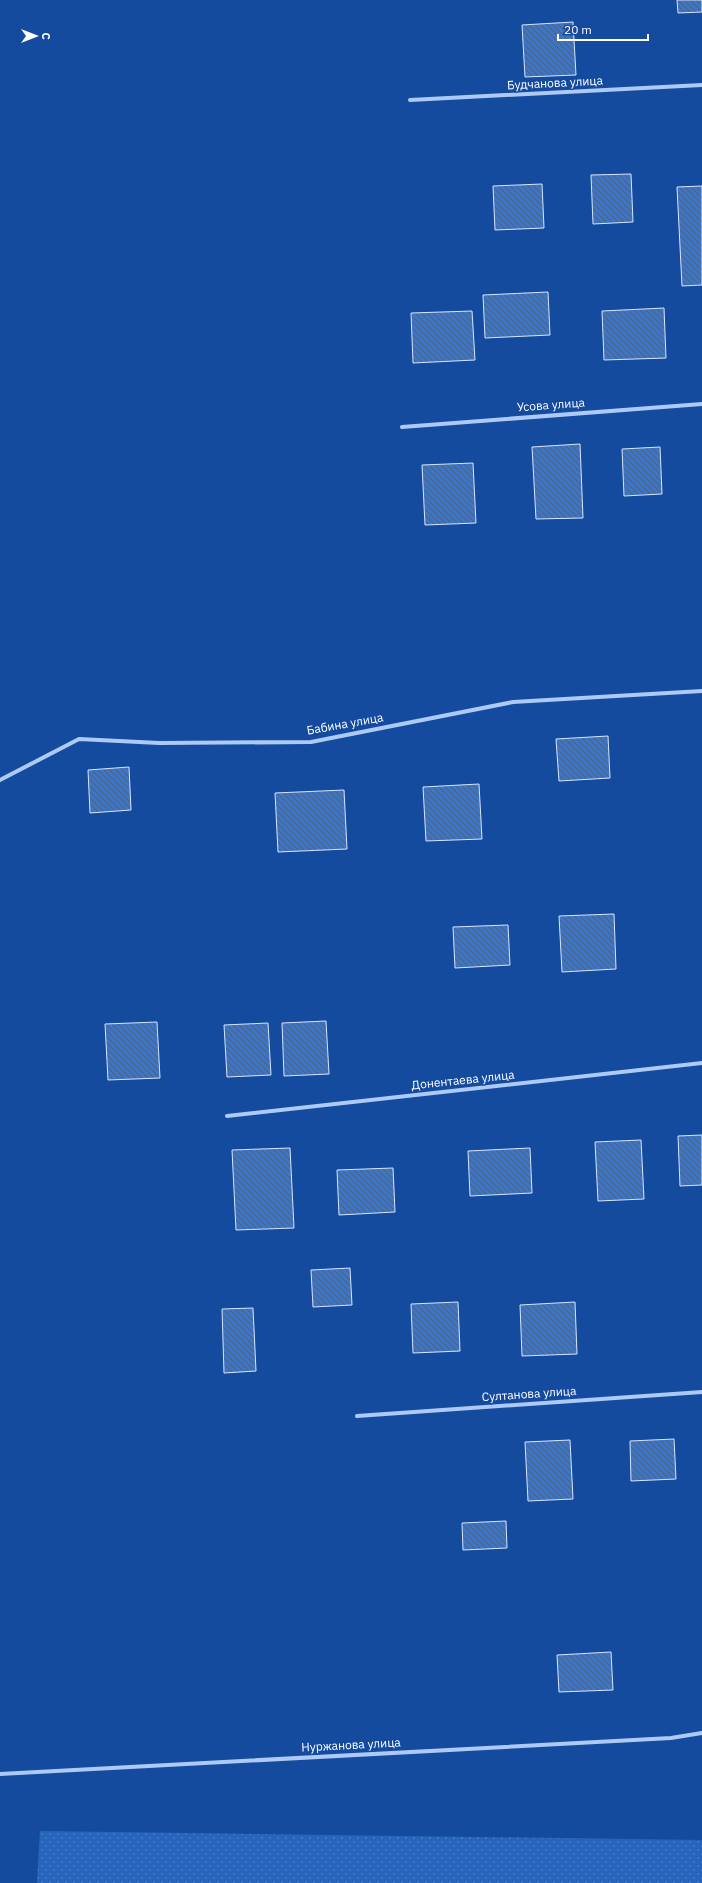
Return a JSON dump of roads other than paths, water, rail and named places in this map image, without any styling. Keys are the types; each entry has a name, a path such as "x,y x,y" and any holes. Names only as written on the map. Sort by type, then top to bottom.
{"street":[{"name":"Будчанова улица","path":"410,100 702,85"},
{"name":"Усова улица","path":"402,427 702,404"},
{"name":"Бабина улица","path":"0,780 79,739 158,743 311,742 513,702 702,691"},
{"name":"Донентаева улица","path":"227,1116 702,1063"},
{"name":"Султанова улица","path":"357,1416 702,1392"},
{"name":"Нуржанова улица","path":"0,1774 671,1738 702,1733"}]}
